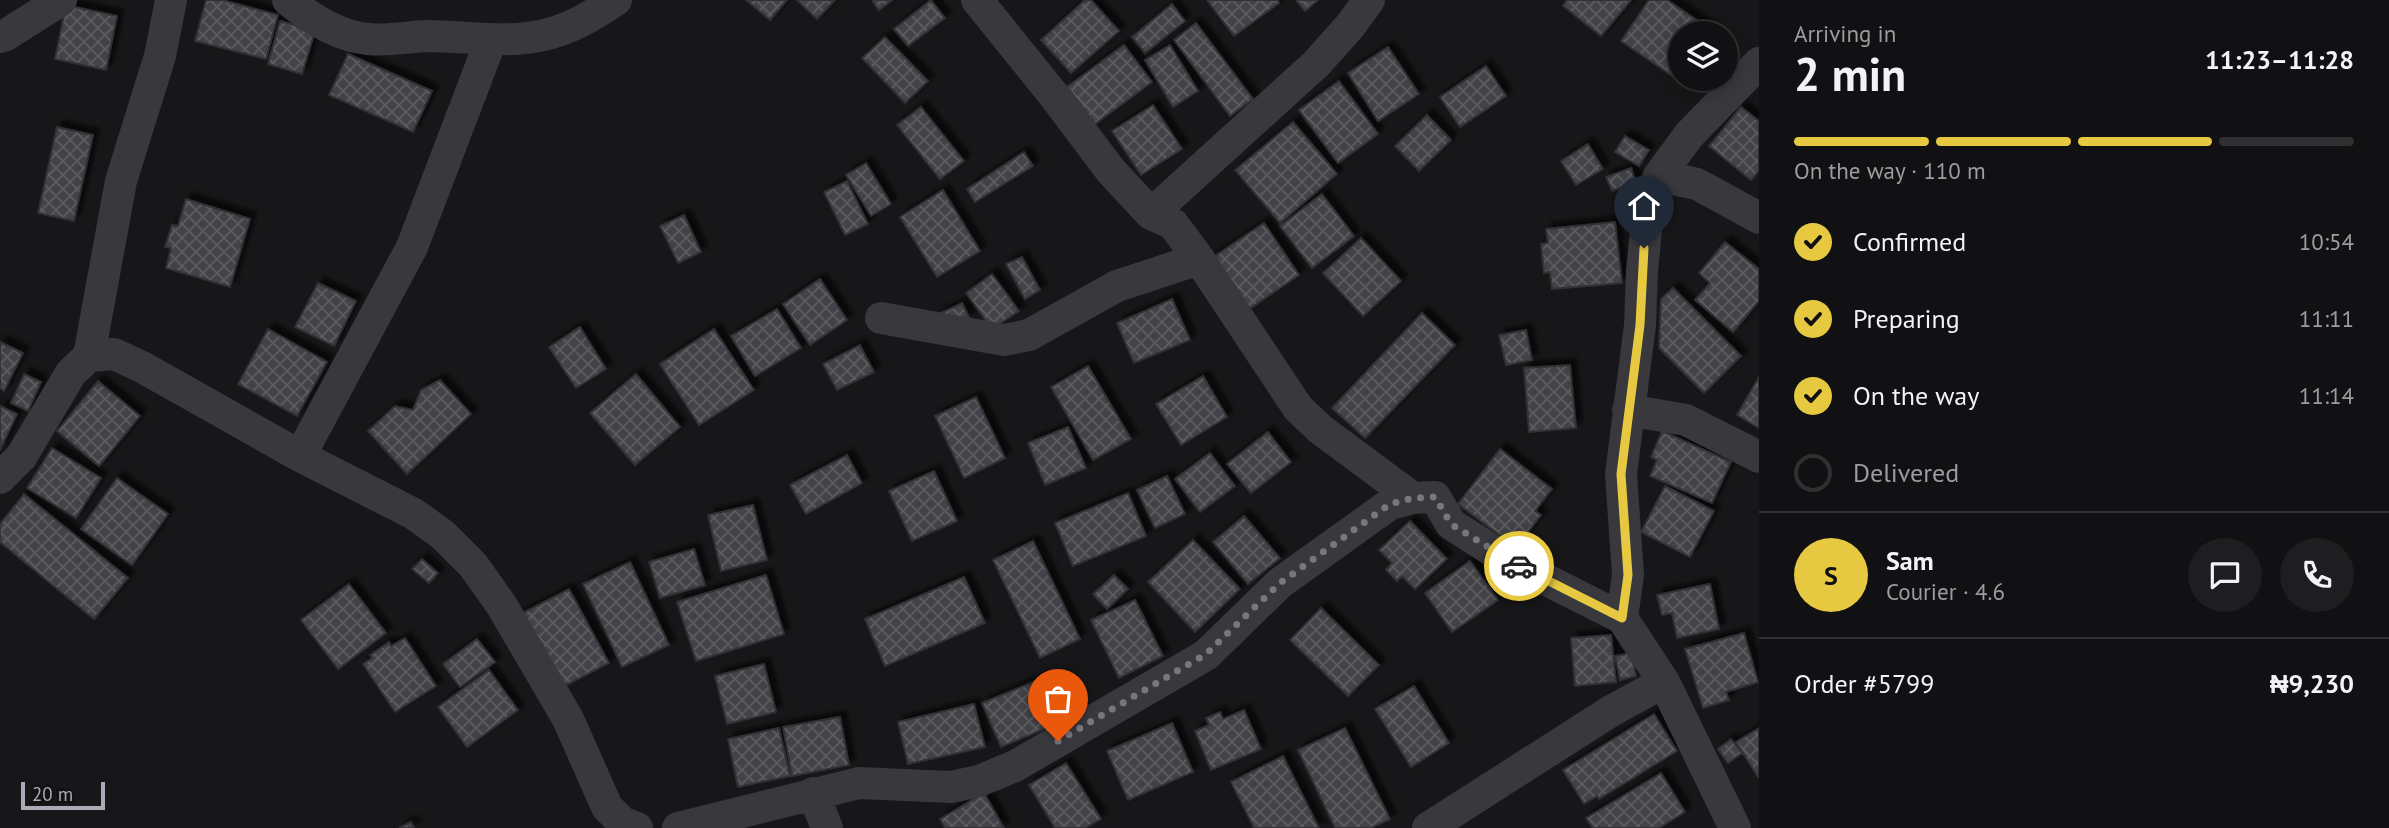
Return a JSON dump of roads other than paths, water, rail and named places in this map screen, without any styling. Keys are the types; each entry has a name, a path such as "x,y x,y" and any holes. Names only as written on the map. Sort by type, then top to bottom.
{"street":[{"path":"0,37 61,0"},
{"path":"0,478 21,457 71,373 89,356 121,181 160,56 171,0"},
{"path":"288,0 306,15 336,30 368,39 430,36 491,40 544,36 581,23 616,0"},
{"path":"977,0 1056,97 1111,171 1151,214 1172,224 1199,259 1298,408 1320,429 1413,498"},
{"path":"1151,214 1316,64 1369,0"},
{"path":"300,456 412,247 491,40"},
{"path":"1622,618 1628,575 1621,474 1640,325 1649,201 1659,176 1689,135 1759,63"},
{"path":"1659,176 1697,184 1759,218"},
{"path":"881,318 1004,340 1029,335 1117,286 1199,259"},
{"path":"89,356 114,354 142,367 300,456 414,514 443,535 473,565 502,606 568,719 607,807 622,822 637,828"},
{"path":"1628,410 1686,420 1759,457"},
{"path":"678,828 859,783 951,787 978,781 1015,766 1195,662 1299,568 1390,504 1413,498 1435,497 1451,524 1507,560 1622,618 1664,682 1735,828"},
{"path":"1428,828 1612,711 1664,682"},
{"path":"813,793 827,828"}]}
